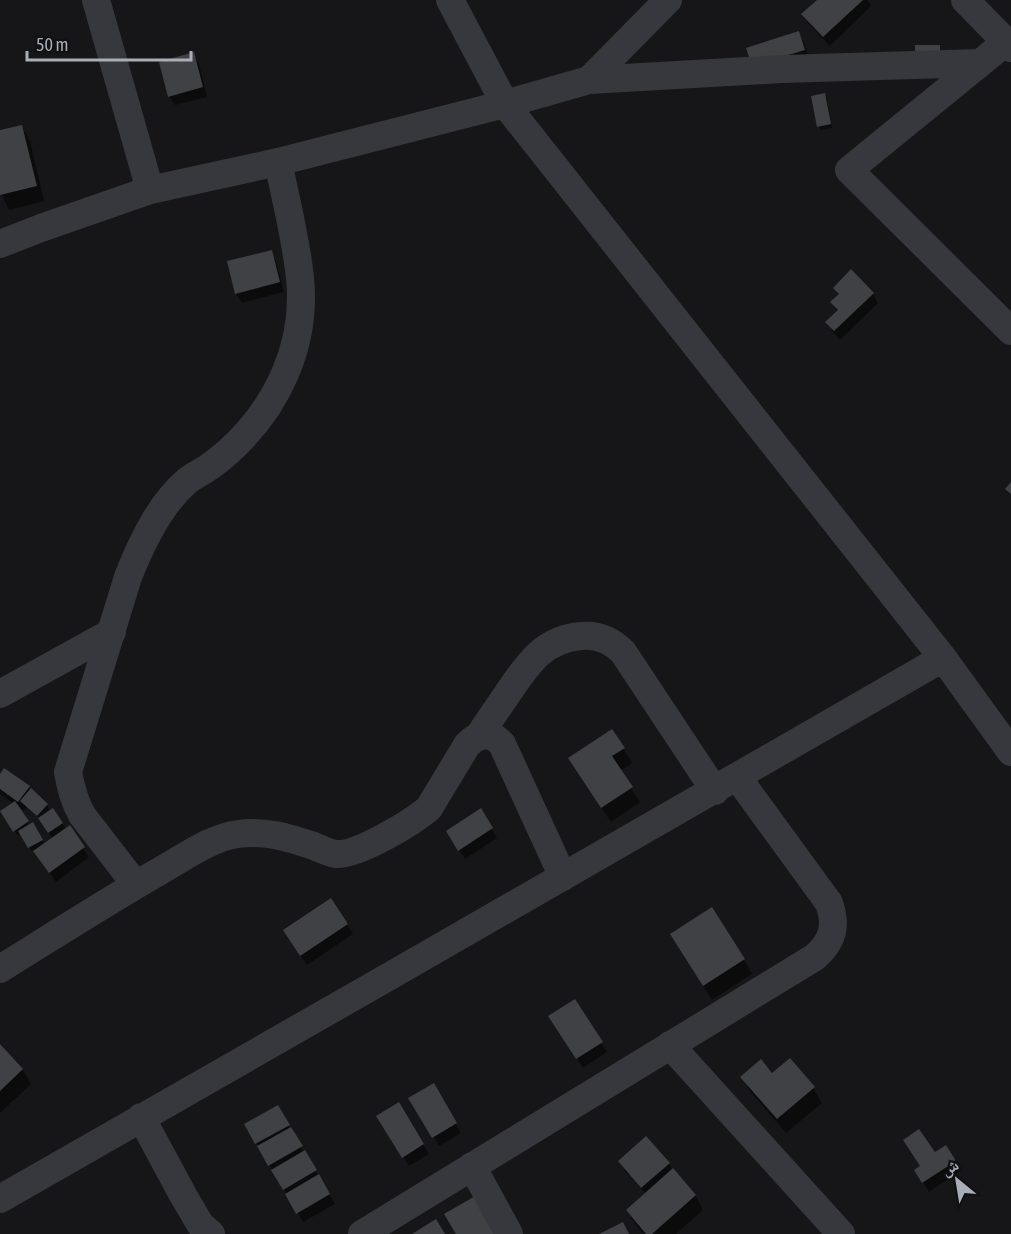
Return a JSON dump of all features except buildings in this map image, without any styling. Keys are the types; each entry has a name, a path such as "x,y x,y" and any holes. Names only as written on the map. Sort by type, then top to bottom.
{"street":[{"path":"96,0 150,190"},
{"path":"450,0 506,104 943,657 1011,752"},
{"path":"589,80 668,0"},
{"path":"965,0 1008,45 980,63 849,170 1011,331"},
{"path":"0,244 150,190 278,162 506,104 589,80 782,69 980,63"},
{"path":"136,885 82,815 70,788 68,772 128,577 147,534 172,497 187,481 220,458 262,415 287,370 300,321 300,279 278,162"},
{"path":"0,693 112,632"},
{"path":"362,1234 815,957 828,942 832,933 832,912 829,903 727,784 615,644 595,636 572,637 550,645 525,668 479,736"},
{"path":"0,1199 727,784 943,657"},
{"path":"0,969 136,885 217,839 251,832 268,833 336,854 362,848 411,821 429,808 467,745 479,736 492,736 502,744 563,877"},
{"path":"670,1045 841,1234"},
{"path":"141,1117 200,1224 211,1234"},
{"path":"472,1166 509,1234"}]}
